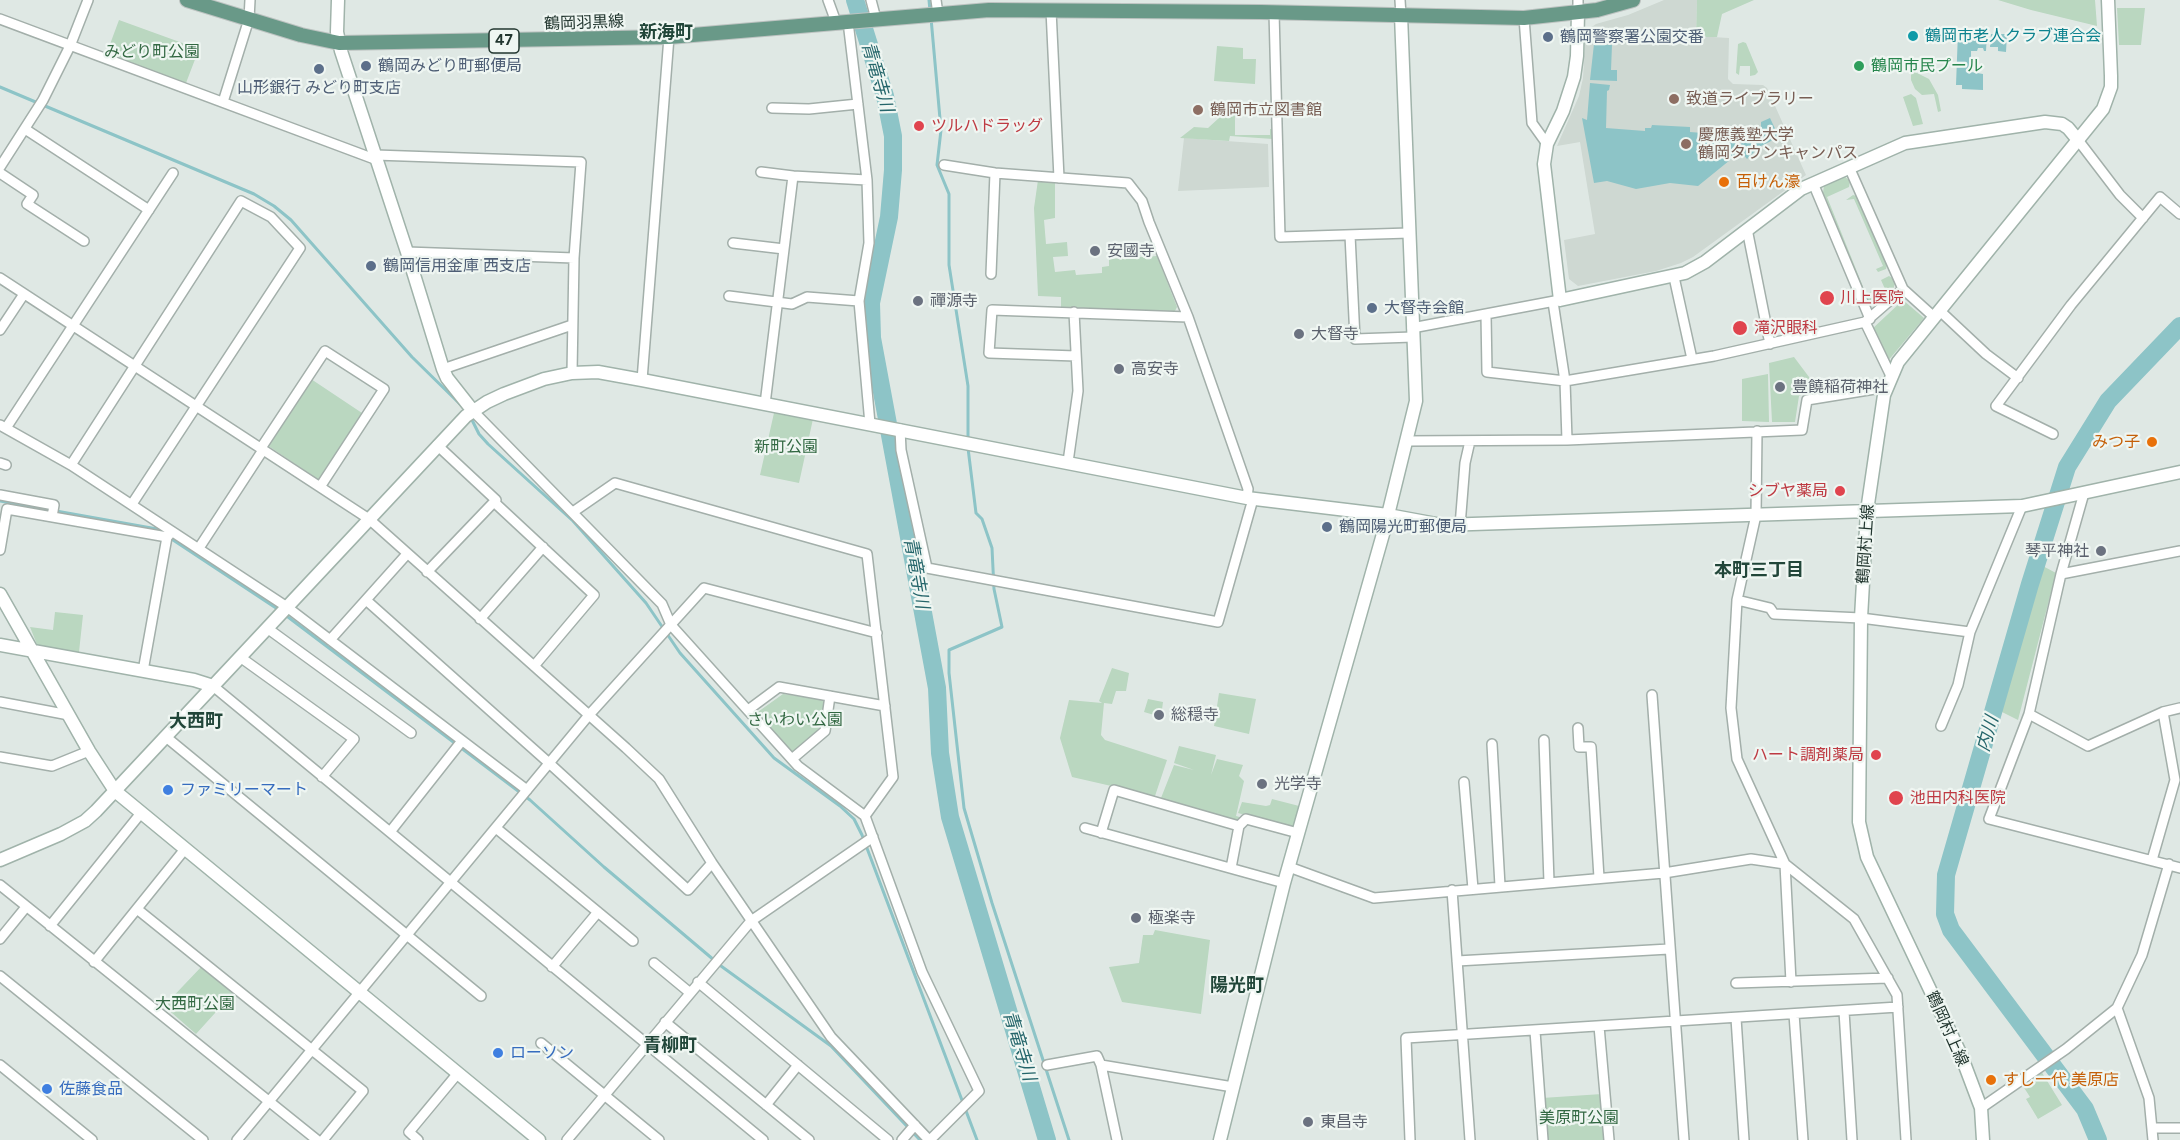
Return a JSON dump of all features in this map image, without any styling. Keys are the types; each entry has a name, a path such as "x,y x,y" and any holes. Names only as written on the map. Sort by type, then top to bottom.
{"main road":[{"name":"鶴岡羽黒線","path":"188,0 301,35 339,43 669,37 881,18 937,7 988,5 1051,10 1102,5 1268,8 1401,15 1524,18 1578,6 1610,8 1633,0"}],"street":[{"path":"0,167 41,104 70,46 88,0"},
{"path":"223,102 249,19 250,0"},
{"path":"0,278 369,519 659,779 712,863 831,1037 929,1140 979,1091 922,972 865,816 792,759 671,625 662,604 473,411 447,378 339,43 338,0"},
{"path":"828,0 836,22"},
{"path":"871,0 881,18"},
{"path":"1220,1140 1288,867 1388,515 1416,401 1400,0"},
{"name":"鶴岡村上線","path":"1983,1140 1981,1108 1961,1056 1867,857 1859,822 1861,618 1867,511 1889,382 1904,353 2103,109 2110,87 2108,0"},
{"path":"1567,440 1565,381 1544,170 1547,144 1563,111 1574,76 1577,56 1578,6"},
{"path":"1268,8 1280,237 1409,233"},
{"path":"1051,10 1059,178"},
{"path":"1524,18 1532,123 1547,144"},
{"path":"0,19 376,157 581,162 574,258 572,373"},
{"path":"849,30 867,180 869,243 859,301 870,424"},
{"path":"642,380 669,37"},
{"path":"772,108 808,109 858,104"},
{"path":"1350,235 1355,339 1412,333 1486,315 1674,277 1695,268 1790,196 1813,183 1905,143 2045,122 2062,124 2078,140 2120,195 2143,218"},
{"path":"25,129 149,210"},
{"path":"900,429 901,450 927,568 1218,622 1250,499 1188,317 1142,201 1128,183 995,173 944,165"},
{"path":"1849,167 1903,289 2018,378"},
{"path":"761,172 867,180"},
{"path":"0,173 33,195 27,204 84,241"},
{"path":"173,173 73,326 3,427 71,465 132,504 170,534 199,548 287,607 461,742 527,790"},
{"path":"991,274 995,173"},
{"path":"765,404 793,176"},
{"path":"1406,441 1567,440 1803,430 1807,400 1889,382 1868,321 1813,183"},
{"path":"2053,434 1996,406 2071,305 2160,197 2180,214"},
{"path":"71,465 241,201 271,217 300,248 132,504"},
{"path":"1747,230 1770,344"},
{"path":"733,243 784,249"},
{"path":"407,252 574,258"},
{"path":"1674,277 1692,359"},
{"path":"1486,315 1487,372 1565,381 1770,344 1868,321 1903,289"},
{"path":"0,330 24,294"},
{"path":"729,296 792,304 807,297 859,301"},
{"path":"1076,356 989,353 992,310 1188,317"},
{"path":"1068,462 1078,391 1074,312"},
{"path":"443,369 572,325"},
{"path":"199,548 325,351 384,389 320,487"},
{"path":"0,860 85,821 115,792 458,423 487,402 504,394 572,373 598,372 642,380 1250,499 1460,526 2022,506 2180,472"},
{"path":"1757,431 1756,515 1737,600 1731,708 1737,759 1785,864 1791,982"},
{"path":"1460,526 1465,463 1470,441"},
{"path":"437,445 496,500 494,502 594,594 534,666"},
{"path":"573,512 615,483 867,554 893,777 865,816"},
{"path":"2084,493 2061,574 2029,714 1989,819 2180,868"},
{"path":"0,495 54,505 52,517"},
{"path":"427,572 494,502"},
{"path":"1941,726 1958,685 1970,632 2022,506"},
{"path":"0,550 7,509 170,534"},
{"path":"143,670 170,534"},
{"path":"480,619 543,547"},
{"path":"2061,574 2180,551"},
{"path":"330,640 407,554"},
{"path":"237,1140 589,715 704,588 877,633"},
{"path":"0,594 115,792 539,1140"},
{"path":"366,600 688,890 712,863"},
{"path":"1737,600 1770,608 1774,614 1861,618 1970,632"},
{"path":"267,628 411,733"},
{"path":"0,645 143,670 213,686 763,1140"},
{"path":"240,657 354,739 322,777"},
{"path":"748,710 779,687 885,706"},
{"path":"1652,695 1684,1140"},
{"path":"792,759 825,731 830,696"},
{"path":"0,702 69,714"},
{"path":"2029,714 2088,746 2163,712 2180,708"},
{"path":"2152,860 2175,780 2163,712"},
{"path":"1578,728 1579,747 1591,747 1599,879"},
{"path":"166,736 481,996"},
{"path":"1544,740 1549,882"},
{"path":"390,832 461,742"},
{"path":"1492,744 1500,886"},
{"path":"0,757 52,766 90,751"},
{"path":"1464,782 1473,889"},
{"path":"1101,833 1114,790 1239,826"},
{"path":"50,926 141,813"},
{"path":"1231,868 1239,826 1246,819 1298,833"},
{"path":"496,828 633,941"},
{"path":"1085,828 1284,883"},
{"path":"567,1140 751,921 873,837"},
{"path":"94,962 185,849"},
{"path":"1288,867 1374,898 1664,873 1751,859 1785,864 1854,919 1897,995 1906,1140"},
{"path":"1981,1108 2066,1049 2117,1008 2142,956 2169,864"},
{"path":"0,885 316,1140"},
{"path":"1452,890 1470,1140"},
{"path":"0,939 26,907"},
{"path":"137,909 363,1091 323,1140"},
{"path":"552,967 598,912"},
{"path":"1457,961 1670,949"},
{"path":"654,963 689,993"},
{"path":"0,976 204,1140"},
{"path":"1736,983 1888,978"},
{"path":"698,982 888,1140"},
{"path":"1410,1140 1406,1038 1898,1007"},
{"path":"2117,1008 2149,1098 2153,1140"},
{"path":"1844,1011 1852,1140"},
{"path":"1794,1014 1803,1140"},
{"path":"1736,1018 1744,1140"},
{"path":"665,1022 809,1140"},
{"path":"1599,1026 1609,1140"},
{"path":"1535,1031 1543,1140"},
{"path":"541,1043 659,1140"},
{"path":"1047,1065 1097,1056 1101,1065 1117,1140"},
{"path":"0,1065 92,1140"},
{"path":"766,1105 798,1065"},
{"path":"1101,1065 1233,1087"},
{"path":"418,1140 409,1132 458,1073"},
{"path":"907,1138 915,1125"},
{"path":"2152,1128 2180,1128"},
{"path":"1973,1140 1983,1140"}],"shaded area":[{"name":"慶應義塾大学 鶴岡タウンキャンパス","path":"1664,0 1697,0 1696,36 1729,38 1728,79 1733,84 1763,85 1767,88 1806,175 1693,257 1681,263 1656,271 1578,286 1569,279 1564,240 1595,234 1580,142 1557,146 1579,96 1583,78 1586,31 1596,24 1628,15"},
{"path":"1184,138 1268,144 1269,187 1178,191"}],"green space":[{"path":"1697,0 1754,0 1722,14 1717,37 1696,37"},
{"path":"1998,0 2095,0 2097,26 2031,10"},
{"path":"2117,8 2145,8 2141,45 2119,45"},
{"name":"みどり町公園","path":"119,20 199,49 186,83 106,55"},
{"path":"1746,43 1758,72 1755,75 1750,76 1750,66 1740,66 1739,75 1736,73 1738,44"},
{"path":"1217,46 1243,48 1243,59 1256,59 1255,84 1214,81"},
{"path":"1911,70 1929,79 1938,95 1941,111 1938,112 1934,94 1922,95 1915,89 1911,80"},
{"path":"1911,94 1916,98 1923,124 1913,126 1903,97"},
{"path":"1232,106 1246,107 1246,113 1235,114 1235,135 1270,135 1270,129 1273,129 1273,139 1230,136 1229,141 1180,138 1194,127 1208,128"},
{"path":"1844,176 1850,181 1849,187 1827,197 1866,294 1874,290 1876,294 1885,289 1881,280 1889,276 1895,283 1893,290 1877,307 1868,303 1823,193 1824,185"},
{"name":"安國寺","path":"1038,180 1055,181 1055,218 1044,220 1046,244 1067,242 1068,256 1053,257 1055,272 1075,270 1076,275 1102,273 1102,267 1109,266 1109,259 1157,256 1177,307 1175,311 1061,308 1061,297 1038,296 1034,208"},
{"path":"1853,195 1857,196 1887,265 1886,269 1878,272 1876,269 1883,266 1854,199 1846,200"},
{"path":"1903,300 1924,318 1887,362 1871,330"},
{"path":"1794,357 1818,389 1799,396 1795,422 1772,422 1769,363"},
{"path":"1768,374 1769,422 1742,421 1742,379"},
{"path":"311,379 362,413 319,480 267,445"},
{"name":"新町公園","path":"774,413 813,419 799,483 760,475"},
{"path":"2039,564 2056,573 2018,720 2000,711"},
{"path":"55,612 83,615 79,652 38,647 30,627 53,630"},
{"path":"1112,668 1129,673 1126,691 1116,691 1112,704 1104,703 1101,735 1105,740 1167,760 1155,796 1072,777 1060,738 1069,700 1102,703 1099,701"},
{"path":"1219,693 1256,699 1249,734 1214,726"},
{"name":"さいわい公園","path":"783,694 826,700 821,729 793,754 755,714"},
{"path":"1148,699 1163,702 1161,717 1144,712"},
{"path":"1179,746 1216,755 1211,775 1217,759 1243,765 1239,776 1244,781 1236,816 1243,818 1239,821 1161,798 1174,765 1194,770 1174,763"},
{"path":"1272,799 1303,807 1296,829 1238,813 1242,802 1266,806 1270,805"},
{"path":"1155,930 1210,940 1201,1014 1122,1002 1109,967 1139,963 1143,935 1153,935"},
{"name":"大西町公園","path":"203,965 235,991 196,1034 164,1006"},
{"path":"2041,1071 2062,1105 2038,1119 2026,1099 2030,1097 2021,1083"},
{"name":"美原町公園","path":"1602,1094 1607,1140 1545,1140 1542,1098"}],"water":[{"path":"1958,32 1987,33 1986,51 1978,48 1977,51 1971,51 1971,72 1983,74 1983,90 1962,89 1962,85 1956,85"},
{"path":"1991,34 2007,34 2006,52 1998,51 1998,47 1990,47"},
{"path":"1594,44 1612,45 1611,70 1617,70 1617,81 1590,80"},
{"path":"1590,83 1610,85 1607,91 1606,128 1645,131 1645,128 1651,128 1652,125 1690,127 1690,132 1728,135 1728,132 1737,133 1735,156 1698,186 1670,183 1636,189 1607,181 1594,183 1582,118 1587,120"},
{"path":"1770,118 1779,137 1759,147 1747,159 1741,152 1742,132 1761,133 1761,122"}],"waterway":[{"name":"青竜寺川","path":"855,0 885,96 893,136 889,217 871,303 872,338 937,688 940,753 950,817 1047,1140"},
{"path":"929,0 930,11"},
{"path":"931,18 941,130 937,165 949,194 949,265 968,386 968,441"},
{"path":"0,87 254,194 274,206 291,220 412,357 464,408"},
{"name":"内川","path":"2098,1140 2085,1109 1951,930 1945,914 1946,875 2030,584 2067,467 2108,401 2180,326"},
{"path":"470,416 479,434 488,444 573,521 646,603 680,653 774,758 840,806 854,819 977,1140"},
{"path":"968,448 976,513 982,519 992,548 994,589 1002,627 949,650 949,673 964,808 992,903 1069,1140"},
{"path":"0,501 157,529 162,532"},
{"path":"170,538 279,610"},
{"path":"284,614 530,800 604,867 721,966 831,1046 920,1140"}],"place":[{"name":"鶴岡市老人クラブ連合会","path":"1913,36"},
{"name":"鶴岡警察署公園交番","path":"1548,37"},
{"name":"鶴岡みどり町郵便局","path":"366,66"},
{"name":"鶴岡市民プール","path":"1859,66"},
{"name":"山形銀行 みどり町支店","path":"319,69"},
{"name":"致道ライブラリー","path":"1674,99"},
{"name":"鶴岡市立図書館","path":"1198,110"},
{"name":"ツルハドラッグ","path":"919,126"},
{"name":"慶應義塾大学 鶴岡タウンキャンパス","path":"1686,144"},
{"name":"百けん濠","path":"1724,182"},
{"name":"安國寺","path":"1095,251"},
{"name":"鶴岡信用金庫 西支店","path":"371,266"},
{"name":"川上医院","path":"1827,298"},
{"name":"禪源寺","path":"918,301"},
{"name":"大督寺会館","path":"1372,308"},
{"name":"滝沢眼科","path":"1740,328"},
{"name":"大督寺","path":"1299,334"},
{"name":"高安寺","path":"1119,369"},
{"name":"豊饒稲荷神社","path":"1780,387"},
{"name":"みつ子","path":"2152,442"},
{"name":"シブヤ薬局","path":"1840,491"},
{"name":"鶴岡陽光町郵便局","path":"1327,527"},
{"name":"琴平神社","path":"2101,551"},
{"name":"総穏寺","path":"1159,715"},
{"name":"ハート調剤薬局","path":"1876,755"},
{"name":"光学寺","path":"1262,784"},
{"name":"ファミリーマート","path":"168,790"},
{"name":"池田内科医院","path":"1896,798"},
{"name":"極楽寺","path":"1136,918"},
{"name":"ローソン","path":"498,1053"},
{"name":"すし一代 美原店","path":"1991,1080"},
{"name":"佐藤食品","path":"47,1089"},
{"name":"東昌寺","path":"1308,1122"}],"district":[{"name":"新海町","path":"666,33"},
{"name":"本町三丁目","path":"1759,571"},
{"name":"大西町","path":"196,722"},
{"name":"陽光町","path":"1237,986"},
{"name":"青柳町","path":"670,1046"}]}
